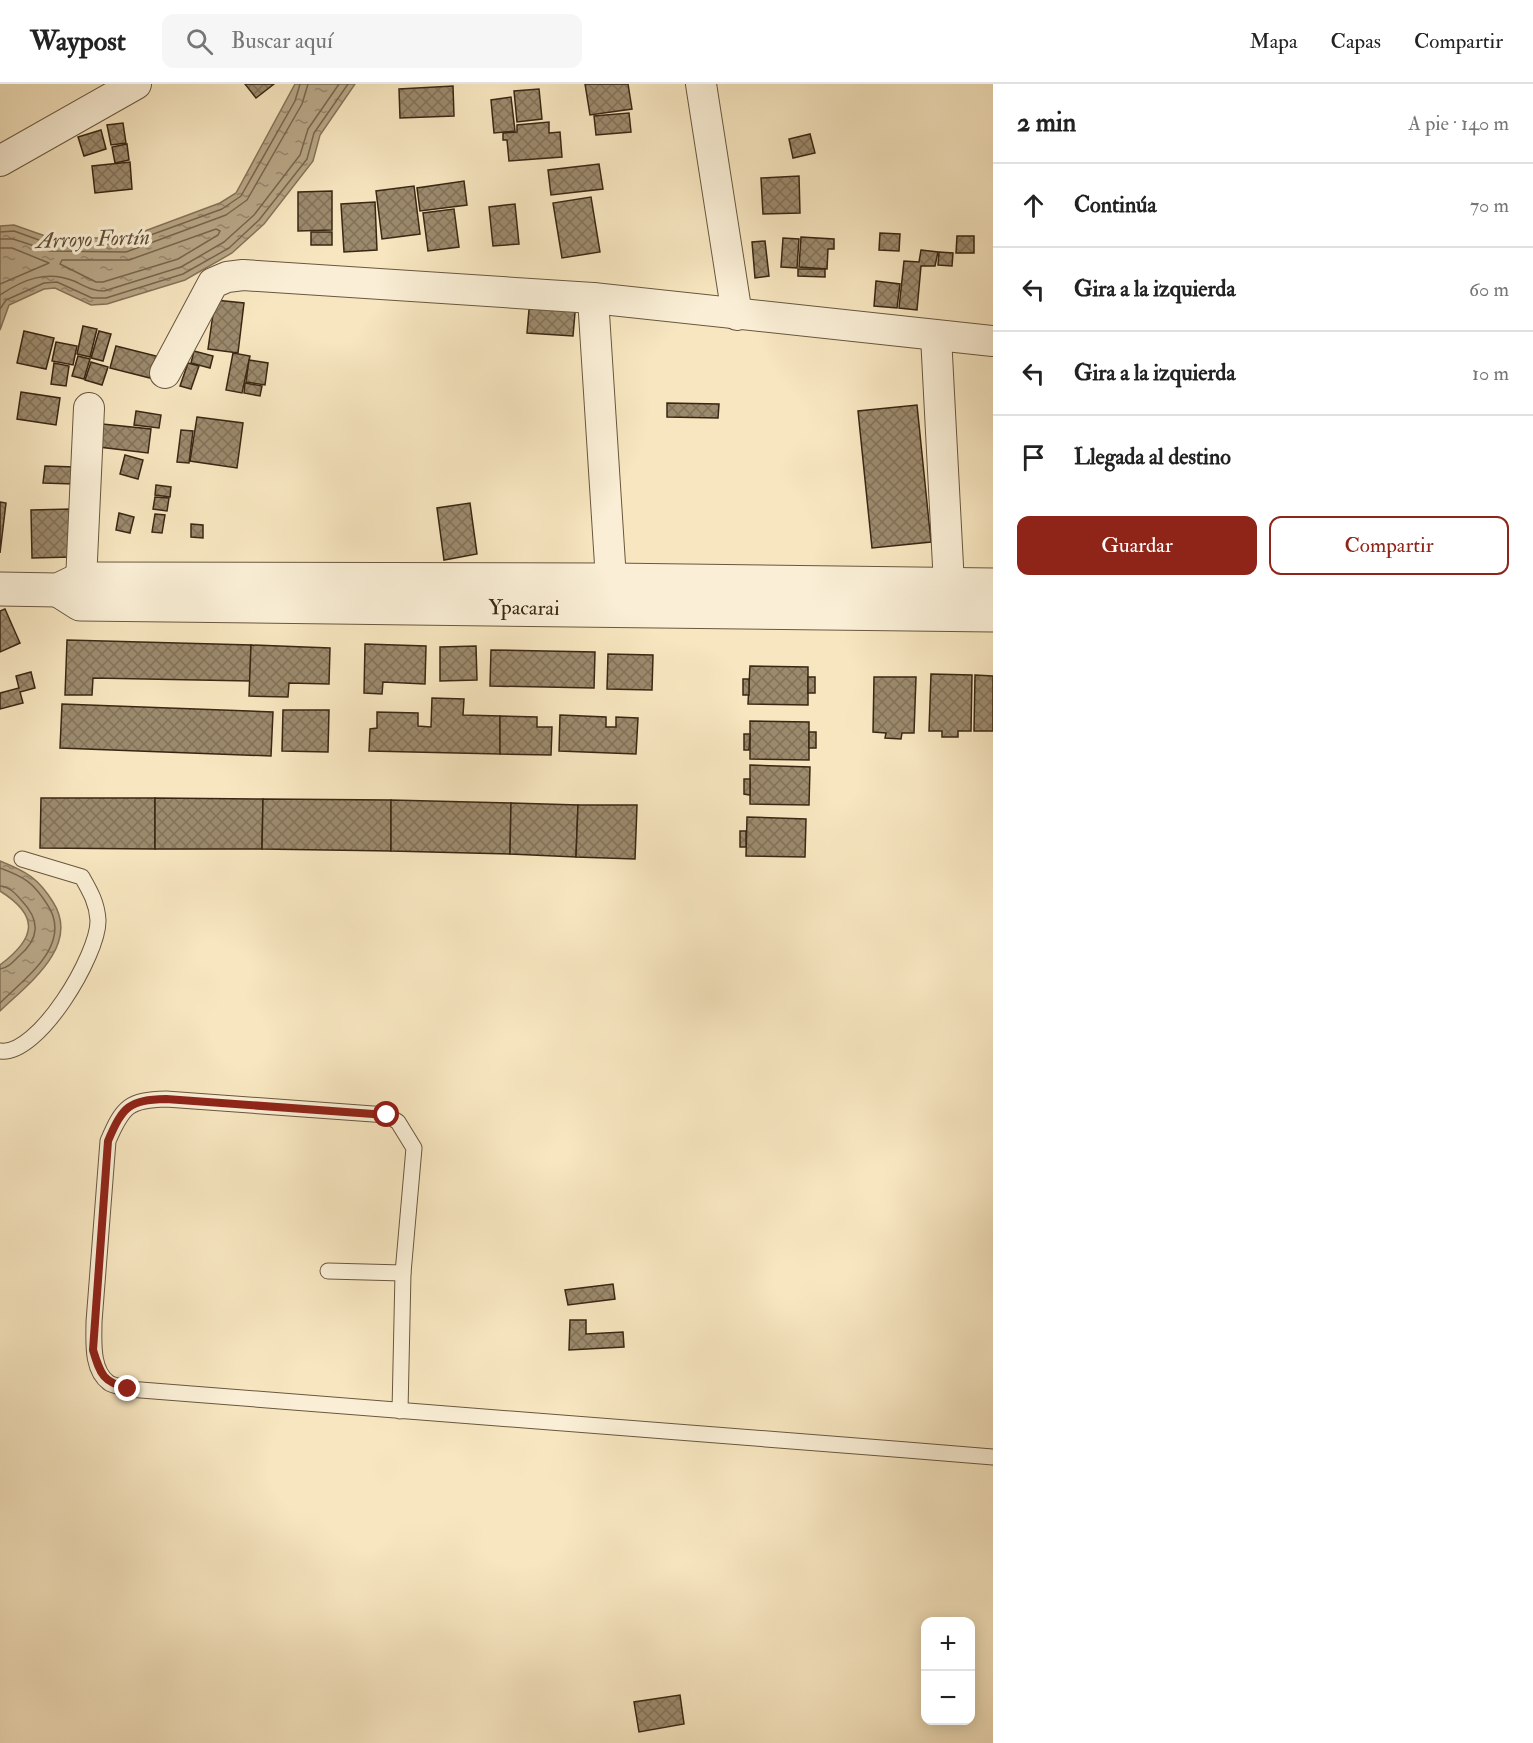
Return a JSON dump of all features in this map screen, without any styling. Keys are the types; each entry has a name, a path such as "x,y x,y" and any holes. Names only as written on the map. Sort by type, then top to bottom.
{"street":[{"path":"0,161 136,84"},
{"path":"701,84 737,315"},
{"path":"165,373 213,283 227,277 243,275 593,298 993,341"},
{"path":"593,298 611,580"},
{"path":"936,336 949,585"},
{"path":"73,591 89,408"},
{"name":"Ypacarai","path":"354,594 611,580 695,596 993,615"},
{"name":"Ypacarai","path":"0,589 695,596 993,585"}],"lane":[{"path":"0,1051 8,1052 17,1049 30,1039 57,1010 69,994 89,951 98,922 95,899 82,877 22,859"},
{"path":"400,1411 403,1273 414,1148 398,1122 387,1115 166,1099 139,1100 118,1116 108,1141 93,1350 99,1370 109,1382 128,1389 400,1411 993,1457"},
{"path":"328,1271 403,1273"}],"water":[{"name":"Arroyo Fortín","path":"295,84 355,84 320,135 313,161 264,224 232,253 185,280 107,304 91,305 55,288 44,289 9,305 0,330 0,226 14,225 51,238 126,238 220,203 236,193"},
{"path":"0,861 25,872 42,887 53,902 60,918 60,934 56,949 48,963 0,1011 0,965 21,946 28,927 27,918 22,909 0,891"}],"building":[{"path":"245,84 274,84 256,98"},
{"path":"585,84 628,84 632,109 590,115"},
{"path":"453,86 454,116 400,118 399,89"},
{"path":"539,89 542,119 517,122 514,91"},
{"path":"511,97 515,131 494,133 491,100"},
{"path":"629,113 631,132 596,135 594,116"},
{"path":"549,122 549,133 560,132 562,157 509,161 507,140 503,140 503,133 517,132 517,125"},
{"path":"123,123 126,143 111,145 107,125"},
{"path":"101,130 106,149 84,156 78,137"},
{"path":"810,134 815,153 793,158 789,139"},
{"path":"127,144 129,160 115,163 112,147"},
{"path":"130,162 132,189 95,193 92,166"},
{"path":"599,164 603,189 551,195 548,170"},
{"path":"799,176 800,213 763,214 761,178"},
{"path":"464,181 467,205 420,211 417,188"},
{"path":"414,186 420,234 382,239 376,191"},
{"path":"332,191 332,230 298,231 298,192"},
{"path":"591,197 600,252 562,258 553,203"},
{"path":"375,202 377,250 344,252 341,204"},
{"path":"515,204 519,244 493,246 489,207"},
{"path":"454,209 459,247 428,251 423,213"},
{"path":"311,232 332,232 332,245 311,245"},
{"path":"880,233 900,234 899,251 879,250"},
{"path":"957,236 974,236 974,253 956,253"},
{"path":"801,237 834,239 834,249 828,249 827,269 799,267"},
{"path":"783,238 799,239 797,268 781,267"},
{"path":"765,241 769,276 755,278 752,242"},
{"path":"921,250 938,252 935,266 921,266 917,310 899,308 904,261 919,262"},
{"path":"939,252 953,253 952,266 938,265"},
{"path":"798,269 825,269 825,277 798,276"},
{"path":"876,281 900,284 897,308 874,306"},
{"path":"530,298 576,301 573,336 527,333"},
{"path":"215,300 244,303 238,353 208,349"},
{"path":"83,326 97,329 90,357 77,354"},
{"path":"24,331 54,338 46,369 17,363"},
{"path":"99,331 111,334 103,361 91,358"},
{"path":"56,342 77,346 73,365 52,361"},
{"path":"116,346 156,356 150,378 110,368"},
{"path":"194,351 213,356 210,368 191,363"},
{"path":"233,353 250,356 242,393 226,390"},
{"path":"78,356 90,359 84,379 72,376"},
{"path":"249,360 268,363 265,385 246,382"},
{"path":"91,362 108,367 102,385 85,380"},
{"path":"54,363 69,366 66,386 51,384"},
{"path":"188,363 199,366 191,389 180,386"},
{"path":"245,383 262,386 260,396 244,393"},
{"path":"21,392 60,398 56,425 17,419"},
{"path":"667,403 719,404 718,418 667,417"},
{"path":"917,405 931,542 872,548 858,411"},
{"path":"136,411 161,415 159,428 134,425"},
{"path":"197,417 243,423 237,468 190,461"},
{"path":"102,424 151,429 148,453 99,447"},
{"path":"181,430 193,431 189,463 177,462"},
{"path":"125,455 143,460 138,479 120,474"},
{"path":"45,466 75,467 74,484 43,483"},
{"path":"156,485 171,487 170,497 155,495"},
{"path":"155,497 169,498 167,511 153,509"},
{"path":"0,502 6,503 0,553"},
{"path":"470,503 477,554 444,560 437,508"},
{"path":"72,509 72,557 32,558 31,510"},
{"path":"119,513 134,517 130,533 116,530"},
{"path":"155,514 165,515 162,533 152,532"},
{"path":"191,524 203,525 203,538 191,537"},
{"path":"5,609 20,643 0,652 0,611"},
{"path":"67,640 251,645 250,681 93,678 92,695 65,695"},
{"path":"365,644 426,646 425,684 383,682 382,694 364,693"},
{"path":"251,645 330,648 329,684 289,683 288,697 249,696"},
{"path":"476,646 477,680 440,681 440,647"},
{"path":"491,650 595,652 594,688 490,686"},
{"path":"608,654 653,655 652,690 607,689"},
{"path":"750,666 808,667 808,705 748,704"},
{"path":"31,672 35,688 20,692 23,703 0,709 0,693 19,688 16,676"},
{"path":"931,674 972,675 971,731 958,731 958,737 942,737 942,731 929,731"},
{"path":"975,675 993,676 993,731 974,731"},
{"path":"808,677 815,677 815,693 808,693"},
{"path":"874,677 916,677 914,733 902,733 901,739 885,738 886,733 873,732"},
{"path":"743,679 749,679 749,695 743,695"},
{"path":"432,698 464,699 463,715 500,716 500,754 369,751 370,729 377,728 377,712 418,713 418,726 431,727"},
{"path":"62,704 273,712 271,756 60,748"},
{"path":"283,710 329,710 328,752 282,751"},
{"path":"560,715 606,717 606,727 616,727 616,717 638,718 636,754 559,751"},
{"path":"500,716 537,717 537,727 552,727 551,755 500,754"},
{"path":"750,721 809,722 809,760 750,759"},
{"path":"809,732 816,732 816,748 809,748"},
{"path":"744,734 750,734 749,750 744,750"},
{"path":"750,765 810,767 809,805 750,804"},
{"path":"744,779 750,779 750,795 744,794"},
{"path":"41,798 155,798 155,849 40,848"},
{"path":"155,798 263,799 262,849 155,849"},
{"path":"263,799 391,800 391,851 262,849"},
{"path":"391,800 511,803 510,854 391,851"},
{"path":"511,803 578,805 576,857 510,854"},
{"path":"578,805 637,805 635,859 576,857"},
{"path":"747,817 806,819 805,857 746,856"},
{"path":"740,831 746,831 746,847 740,847"},
{"path":"613,1284 615,1299 568,1305 565,1290"},
{"path":"570,1320 586,1320 586,1334 623,1332 624,1347 569,1350"},
{"path":"680,1695 684,1724 639,1732 634,1702"}],"route":[{"path":"128,1389 109,1382 99,1370 93,1350 108,1141 118,1116 139,1100 166,1099 387,1115"}]}
